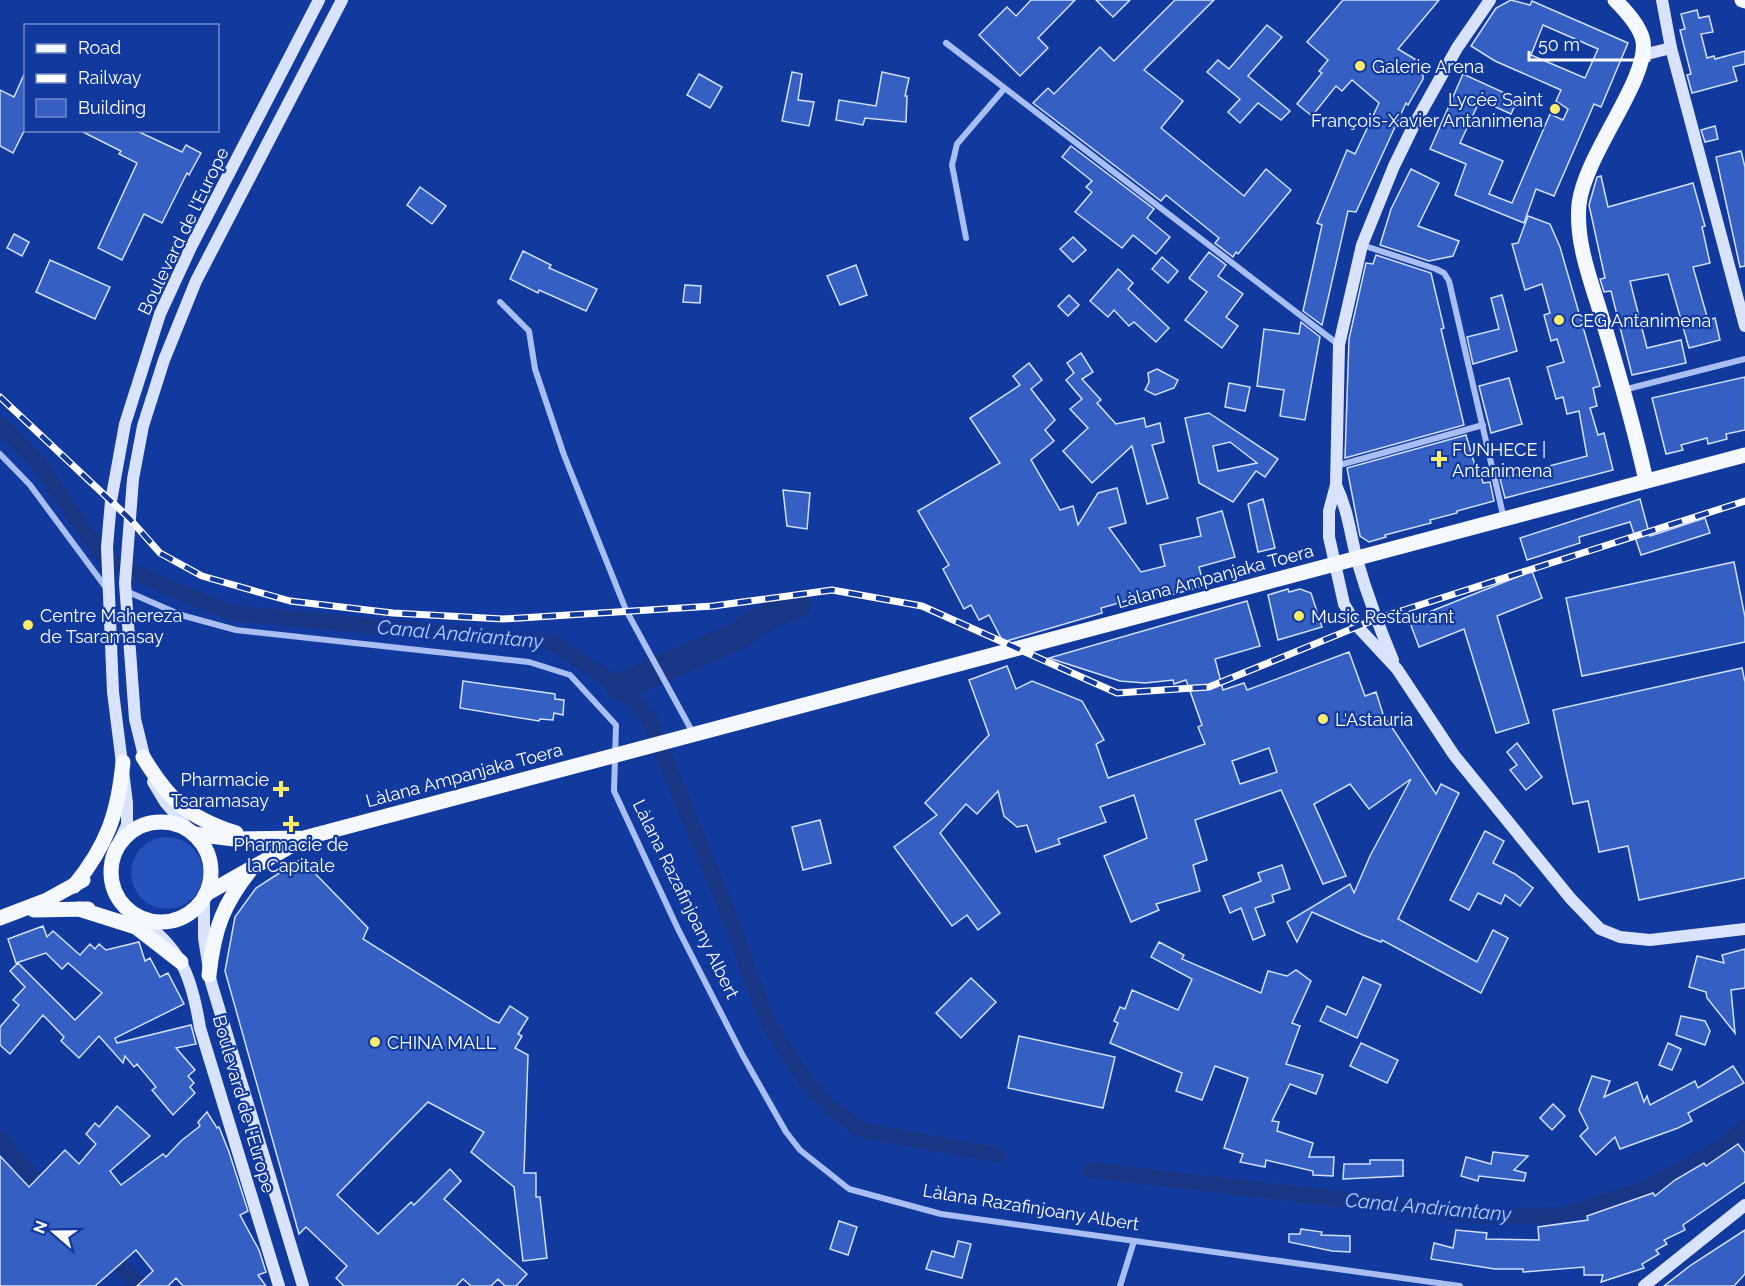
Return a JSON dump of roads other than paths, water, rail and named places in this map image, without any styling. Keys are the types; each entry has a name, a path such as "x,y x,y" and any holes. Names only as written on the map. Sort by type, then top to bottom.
{"main road":[{"name":"Boulevard de l'Europe","path":"116,849 127,825 123,762 113,692 107,570 111,501 125,423 160,314 191,248 319,0"},
{"name":"Boulevard de l'Europe","path":"192,832 165,802 143,757 132,694 126,587 133,479 146,415 179,320 209,254 342,0"},
{"path":"1490,0 1457,48 1419,115 1394,166 1362,245 1339,345 1336,485 1329,511 1329,537 1344,604 1357,626 1397,669 1454,755 1571,899 1600,929 1620,937 1650,940 1745,929"},
{"path":"1616,0 1640,31 1642,55 1634,78 1589,165 1579,218 1588,273 1646,482"},
{"path":"1662,0 1671,48 1745,326"},
{"path":"1642,55 1671,48"},
{"name":"Làlana Ampanjaka Toera","path":"304,838 693,733 1334,564 1357,560 1745,455"},
{"path":"1336,485 1347,508 1357,560 1376,619 1397,669"},
{"path":"143,757 160,784 180,807 208,824 253,839"},
{"path":"74,886 101,849 110,828 120,790 123,762"},
{"path":"0,918 22,911 74,886 93,873 137,827 150,822 164,821 192,832 253,839 304,838"},
{"path":"22,911 79,909 133,915 150,922 166,922 181,918 194,910 205,895 211,868 203,844 192,832"},
{"path":"205,895 304,838"},
{"path":"116,849 111,880 115,894 133,915"},
{"path":"209,975 212,948 223,911 252,868"},
{"name":"Boulevard de l'Europe","path":"205,895 204,938 209,975 303,1286"},
{"path":"79,909 136,927 181,962"},
{"name":"Boulevard de l'Europe","path":"133,915 158,931 181,962 195,991 200,1028 279,1286"},
{"path":"1644,1286 1745,1205"}],"street":[{"path":"946,44 1339,345"},
{"path":"966,238 952,165 953,154 957,144 1004,88"},
{"path":"1362,245 1444,273 1449,281 1504,520"},
{"path":"500,302 529,331 535,369 564,455 626,610 693,733"},
{"path":"1622,390 1745,359"},
{"path":"1335,466 1483,425"},
{"path":"0,454 30,485 107,589"},
{"name":"Làlana Razafinjoany Albert","path":"126,587 181,615 236,630 530,662 570,675 616,725 614,791 678,929 743,1056 786,1132 800,1150 849,1189 941,1214 1460,1286"},
{"path":"1120,1286 1134,1241"}],"waterway":[{"name":"Canal Andriantany","path":"0,425 36,460 104,558 176,591 233,613 553,643 620,687 648,717 726,908 768,1023 807,1083 831,1108 861,1130 997,1155"},
{"path":"620,687 735,637 767,616 798,604"},
{"name":"Canal Andriantany","path":"1090,1170 1487,1216 1563,1215 1649,1187 1721,1148 1745,1128"},
{"path":"0,1139 50,1197"},
{"path":"103,1249 141,1286"}],"railway":[{"path":"0,397 129,518 160,553 202,576 290,601 393,613 503,619 713,606 832,590 922,606 1117,693 1209,687 1376,619 1745,501"}],"place":[{"name":"Galerie Arena","path":"1360,66"},
{"name":"Lycée Saint François-Xavier Antanimena","path":"1555,109"},
{"name":"CEG Antanimena","path":"1559,320"},
{"name":"FUNHECE | Antanimena","path":"1439,459"},
{"name":"Music Restaurant","path":"1299,616"},
{"name":"Centre Mahereza de Tsaramasay","path":"28,625"},
{"name":"L'Astauria","path":"1323,719"},
{"name":"Pharmacie Tsaramasay","path":"281,789"},
{"name":"Pharmacie de la Capitale","path":"291,824"},
{"name":"CHINA MALL","path":"375,1042"}]}
